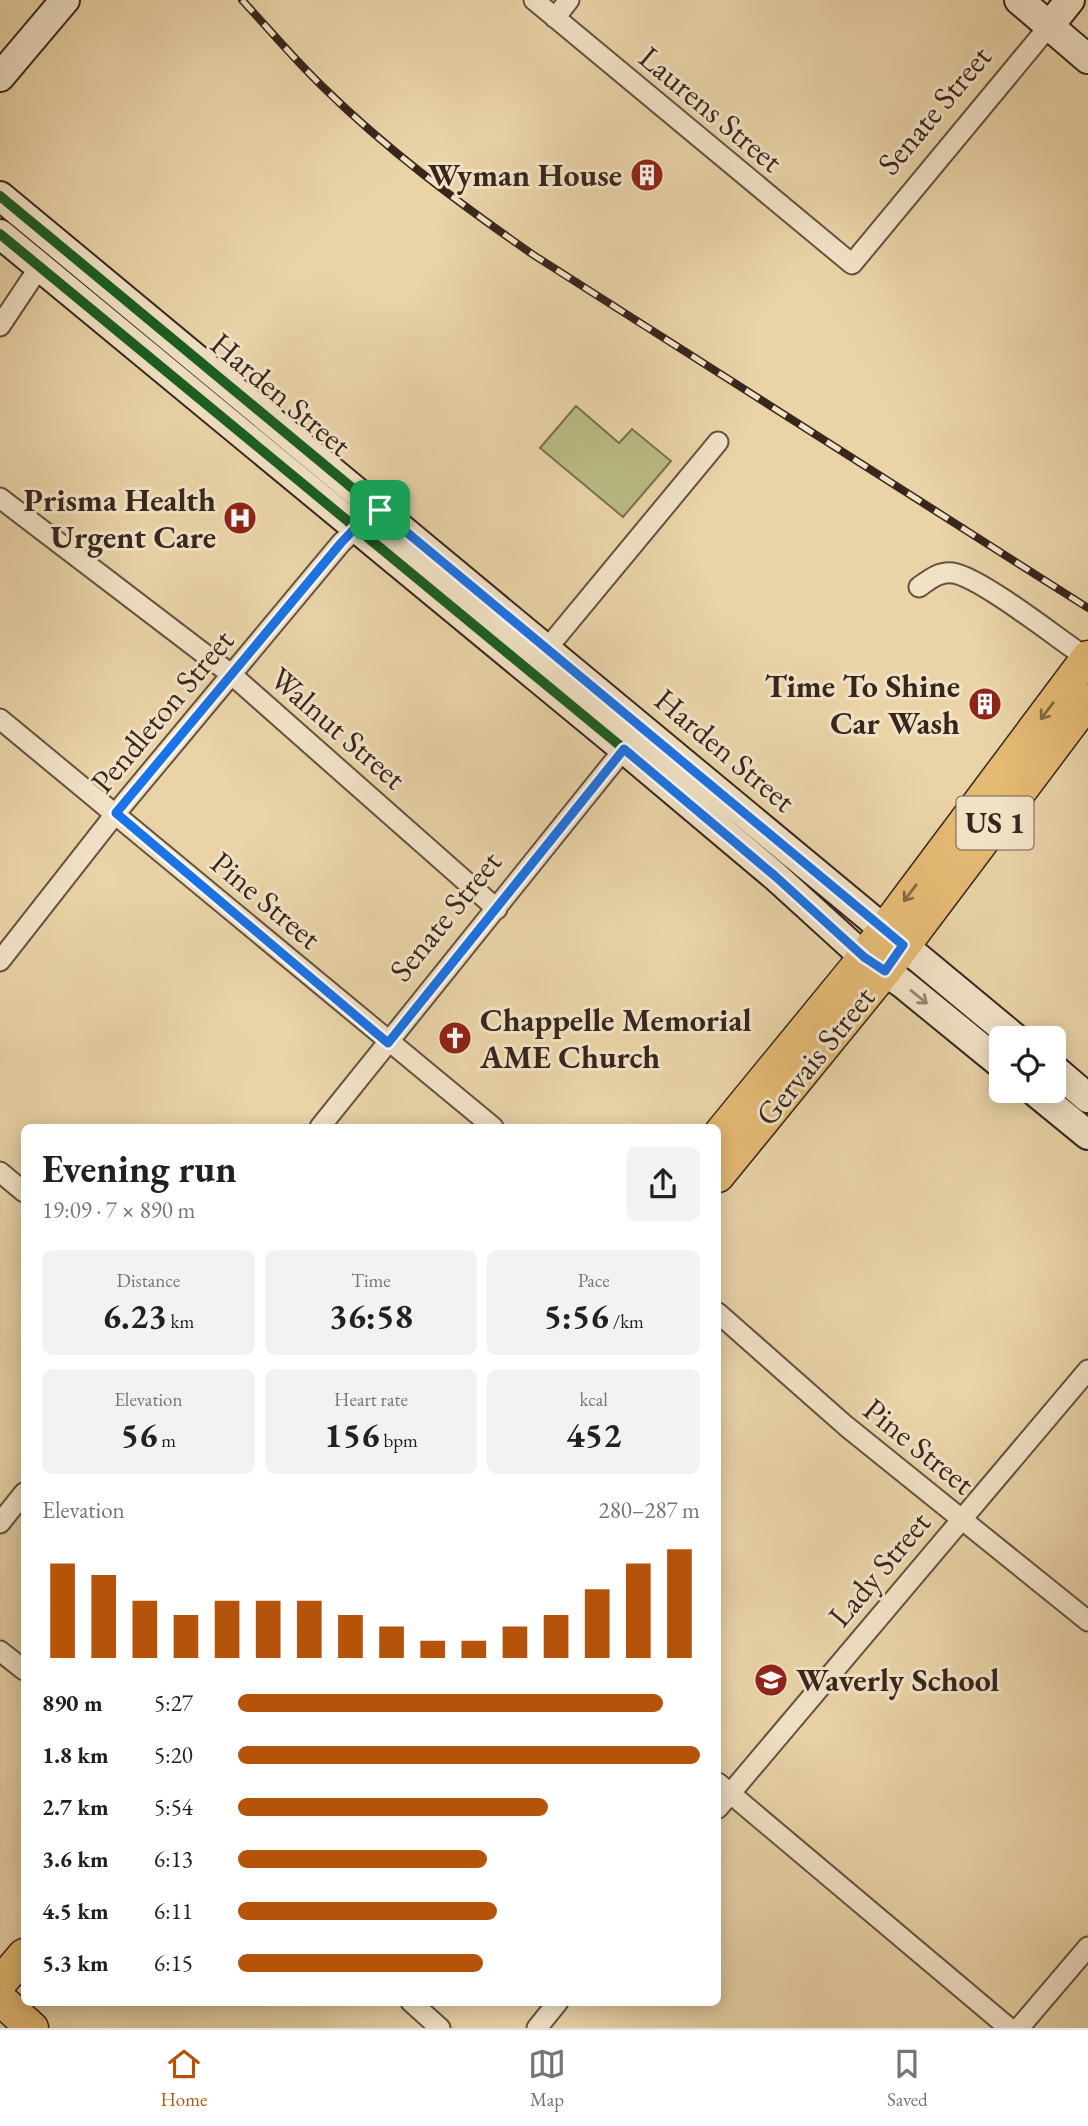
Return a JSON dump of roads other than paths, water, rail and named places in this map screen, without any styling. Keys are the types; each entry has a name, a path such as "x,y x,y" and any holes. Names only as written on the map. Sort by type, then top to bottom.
{"main road":[{"path":"0,77 65,0"},
{"path":"1019,0 1088,59"},
{"name":"Senate Street","path":"1050,25 1070,0"},
{"name":"Harden Street","path":"0,196 548,647 1001,1026"},
{"name":"Harden Street","path":"0,234 624,749 775,876 874,964 989,1055"},
{"name":"Gervais Street","path":"721,1172 874,964 1088,657"},
{"name":"Gervais Street","path":"893,937 1088,701"},
{"name":"Gervais Street","path":"721,1133 874,964"},
{"path":"1066,1079 1088,1098"},
{"path":"1049,1103 1088,1135"},
{"path":"11,2005 21,1967"}],"street":[{"name":"Laurens Street","path":"534,0 852,264"},
{"path":"555,18 569,0"},
{"name":"Senate Street","path":"852,264 1050,25"},
{"path":"0,326 40,266"},
{"path":"528,670 718,442"},
{"name":"Walnut Street","path":"0,498 232,675 496,909"},
{"name":"Pendleton Street","path":"0,961 116,813 356,527 380,510"},
{"path":"919,587 936,575 953,573 978,583 1088,657"},
{"name":"Pine Street","path":"0,719 116,813 388,1043 489,1124"},
{"name":"Senate Street","path":"322,1124 624,749"},
{"path":"0,1172 21,1190"},
{"name":"Pine Street","path":"721,1316 846,1426 1088,1621"},
{"name":"Lady Street","path":"722,1794 1088,1370"},
{"path":"0,1523 21,1497"},
{"path":"0,1651 21,1668"},
{"path":"722,1794 1009,2028"},
{"path":"1019,2028 1088,1947"},
{"path":"415,2006 440,2028"},
{"path":"537,2028 555,2006"}],"railway":[{"path":"242,0 301,65 347,110 425,176 479,216 535,256 1088,608"}],"place":[{"name":"Wyman House","path":"647,175"},
{"name":"Prisma Health Urgent Care","path":"240,518"},
{"name":"Time To Shine Car Wash","path":"985,704"},
{"name":"Chappelle Memorial AME Church","path":"455,1038"},
{"name":"Waverly School","path":"771,1680"}]}
